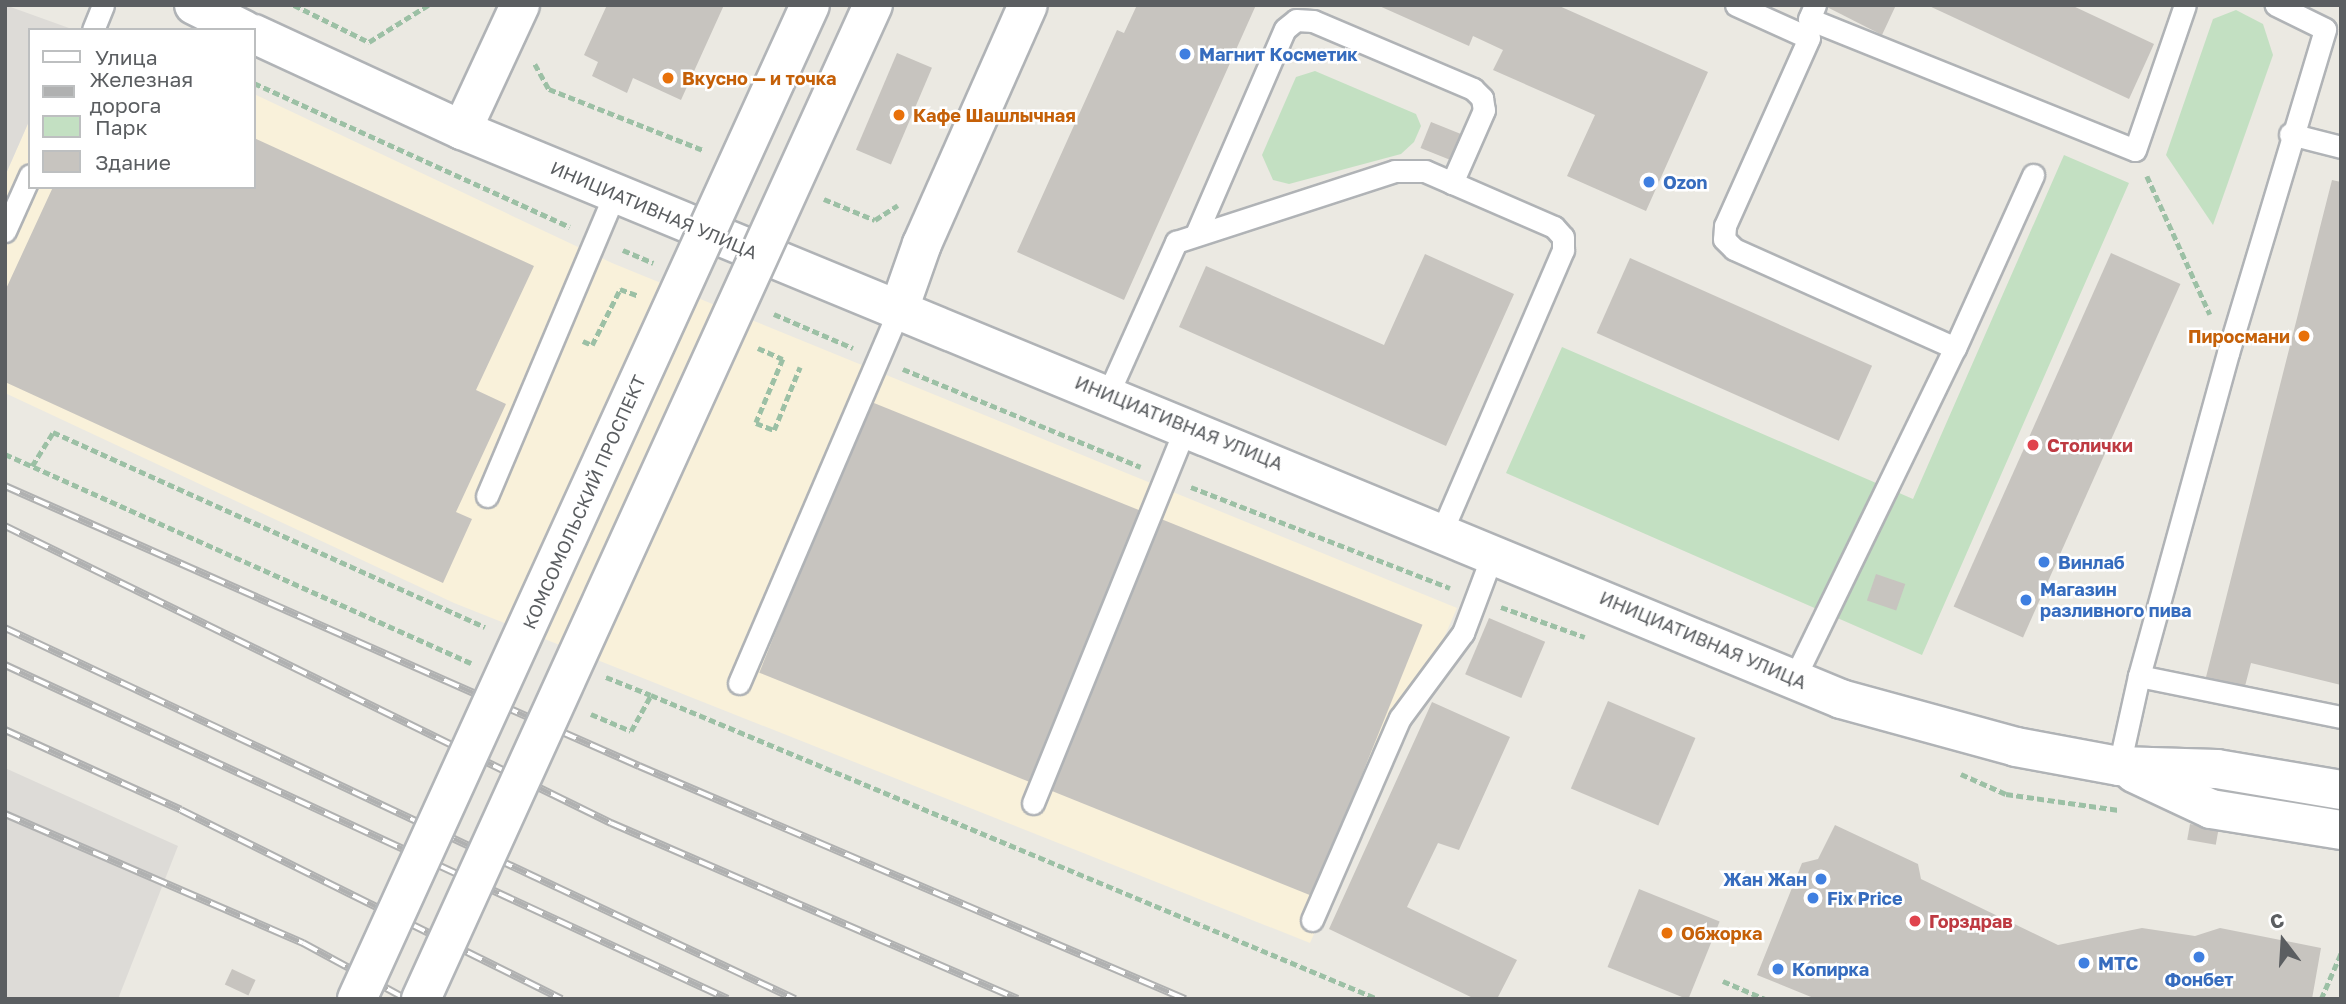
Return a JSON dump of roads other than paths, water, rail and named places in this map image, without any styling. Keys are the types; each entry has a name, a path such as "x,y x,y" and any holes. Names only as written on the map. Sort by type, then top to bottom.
{"main road":[{"path":"194,5 240,28"},
{"path":"462,130 520,5"},
{"name":"КОМСОМОЛЬСКИЙ ПРОСПЕКТ","path":"357,999 810,5"},
{"path":"421,999 873,5"},
{"path":"898,312 922,244 1028,5"},
{"name":"ИНИЦИАТИВНАЯ УЛИЦА","path":"256,35 462,130 898,312 1108,394 1442,531 1842,699 2016,747 2119,766 2217,769 2341,790"},
{"name":"ИНИЦИАТИВНАЯ УЛИЦА","path":"2119,766 2211,808 2341,830"}],"lane":[{"path":"94,28 103,5"},
{"path":"1736,5 1809,38 1725,226 1724,239 1734,249 1955,348"},
{"path":"1815,5 1809,19 2135,150 2185,5"},
{"path":"2119,766 2139,676 2290,134 2333,24 2276,5"},
{"path":"1198,232 1285,29 1296,20 1313,21 1473,89 1482,98 1484,110 1452,183"},
{"path":"2290,134 2341,147"},
{"path":"1108,394 1170,250 1198,232 1395,170 1425,171 1554,227 1563,237 1563,250 1442,531"},
{"path":"1794,679 1955,348 2033,175"},
{"path":"5,231 28,179"},
{"path":"487,496 615,194"},
{"path":"739,683 898,312"},
{"path":"1033,803 1186,427"},
{"path":"1312,920 1400,718 1463,633 1493,553"},
{"path":"2139,676 2341,717"}],"railway":[{"path":"5,486 639,766 1185,999"},
{"path":"5,526 611,823 1018,999"},
{"path":"5,628 795,999"},
{"path":"5,665 728,999"},
{"path":"5,730 181,810 562,999"},
{"path":"5,814 303,943 406,999"}],"place":[{"name":"Магнит Косметик","path":"1185,54"},
{"name":"Вкусно — и точка","path":"668,78"},
{"name":"Кафе Шашлычная","path":"899,115"},
{"name":"Ozon","path":"1649,182"},
{"name":"Пиросмани","path":"2304,336"},
{"name":"Столички","path":"2033,445"},
{"name":"Винлаб","path":"2044,562"},
{"name":"Магазин разливного пива","path":"2026,600"},
{"name":"Жан Жан","path":"1821,879"},
{"name":"Fix Price","path":"1813,898"},
{"name":"Горздрав","path":"1915,921"},
{"name":"Обжорка","path":"1667,933"},
{"name":"Фонбет","path":"2199,957"},
{"name":"МТС","path":"2084,963"},
{"name":"Копирка","path":"1778,969"}]}
